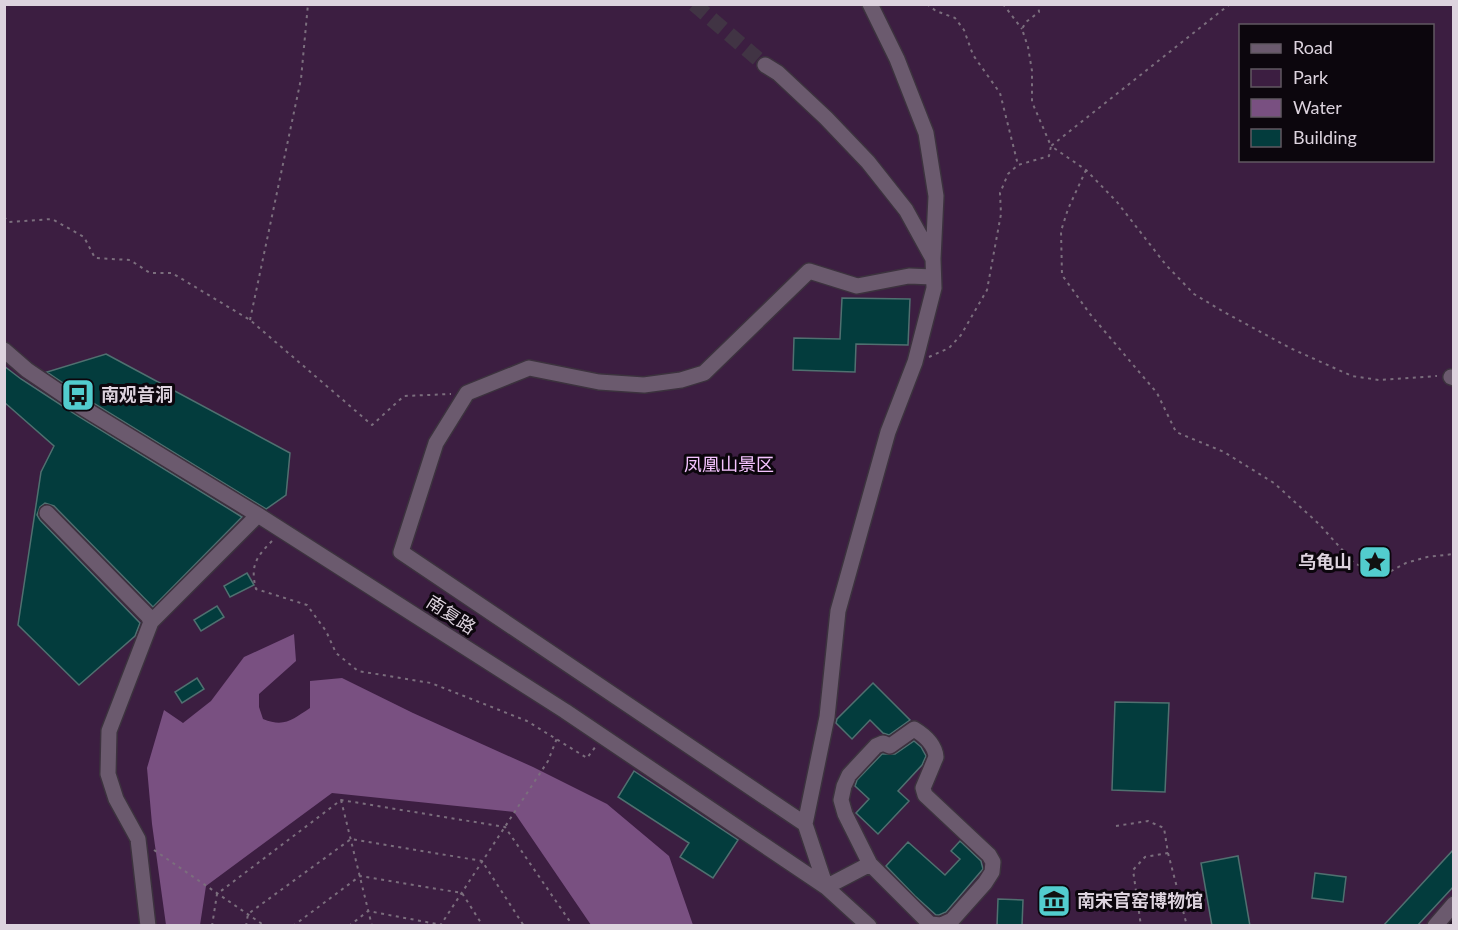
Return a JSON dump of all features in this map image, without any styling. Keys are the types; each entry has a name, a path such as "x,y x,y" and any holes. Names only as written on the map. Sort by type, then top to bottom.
{"street":[{"path":"870,4 897,59 926,133 936,196 934,288 915,362 888,432 838,611 827,717 805,824 826,887 870,864"},
{"path":"765,65 778,73 826,118 868,162 906,210 933,259"},
{"path":"805,824 400,552 436,443 466,393 529,368 598,382 644,385 681,380 704,373 809,271 857,286 909,276 933,277"},
{"name":"南复路","path":"4,350 27,370 80,406 282,530 603,737 826,887 869,926"},
{"path":"47,513 148,616 151,622"},
{"path":"148,926 138,839 116,799 108,774 109,731 151,622 258,515"},
{"path":"911,730 917,730 933,746 936,757 923,788 926,795 989,855 993,862 992,872 952,920 941,925 930,924 870,864 845,814 842,800 844,786 849,775 876,746 883,743 890,746 911,730"},
{"path":"1435,926 1454,904"}],"path":[{"path":"250,321 301,79 308,4"},
{"path":"927,4 936,11 955,18 964,30 973,55 1000,93 1018,165"},
{"path":"915,362 949,348 961,335 987,291 1001,214 1000,193 1008,174 1018,165 1049,156 1051,146 1047,133 1037,118 1032,102 1032,71 1028,47 1022,29 1002,4"},
{"path":"1022,29 1039,12 1038,4"},
{"path":"1051,146 1230,4"},
{"path":"1051,146 1086,171 1117,202 1166,265 1194,294 1224,312 1290,348 1352,376 1379,380 1433,376 1452,378"},
{"path":"1086,171 1068,209 1061,231 1062,275 1090,314 1157,393 1176,432 1224,452 1274,483 1319,524 1354,563 1382,576 1406,563 1427,557 1454,554"},
{"path":"4,217 9,222 52,219 84,237 95,258 130,260 150,273 171,273 250,321 372,425 404,396 466,393"},
{"path":"282,530 258,555 252,575 256,589 307,605 326,631 336,653 358,671 431,683 527,721 587,758 603,737"},
{"path":"349,926 369,911 441,925 548,761 557,738"},
{"path":"341,800 372,926"},
{"path":"212,926 217,894 341,800 504,827 573,926"},
{"path":"1116,826 1148,821 1164,828 1168,853 1187,926"},
{"path":"138,839 265,926"},
{"path":"246,926 248,914 351,839 482,861 524,926"},
{"path":"1142,926 1132,870 1145,857 1168,853"},
{"path":"293,926 360,876 462,893 483,926"}],"green space":[{"name":"凤凰山景区","path":"5,5 1453,5 1454,918 1447,925 5,926"}],"water":[{"path":"294,634 296,661 259,694 259,707 263,719 277,723 293,719 310,708 310,681 342,678 533,767 607,804 669,856 693,925 591,925 514,812 332,793 206,886 200,925 166,925 147,768 164,710 183,723 211,701 244,657"}],"building":[{"path":"842,298 910,299 908,345 856,344 855,372 793,370 794,338 840,339"},
{"path":"106,354 290,453 286,495 266,509 85,398 47,372"},
{"path":"4,366 75,414 242,517 153,607 54,506 45,503 40,507 37,515 40,520 140,623 135,636 79,685 18,625 41,472 54,446 4,402"},
{"path":"247,573 254,585 230,597 224,586"},
{"path":"217,606 224,617 201,631 194,620"},
{"path":"197,678 204,689 182,703 175,692"},
{"path":"873,683 910,720 889,735 883,733 870,720 852,739 836,723 837,719"},
{"path":"1115,702 1169,703 1165,792 1112,790"},
{"path":"914,741 926,756 922,765 898,791 909,801 878,834 856,813 869,799 855,786 857,780 882,754 895,754"},
{"path":"634,771 738,840 713,878 680,857 689,843 618,797"},
{"path":"960,841 981,861 983,869 946,912 939,915 936,915 915,896 886,866 908,842 945,875 960,859 951,851"},
{"path":"1454,849 1454,886 1417,926 1383,926"},
{"path":"1238,856 1250,926 1212,926 1201,863"},
{"path":"1315,873 1346,877 1343,902 1312,898"},
{"path":"998,899 1023,900 1022,926 997,926"}],"tunnel":[{"path":"694,4 765,65"}],"place":[{"name":"南观音洞","path":"78,395"},
{"name":"乌龟山","path":"1375,562"},
{"name":"南宋官窑博物馆","path":"1054,901"}]}
